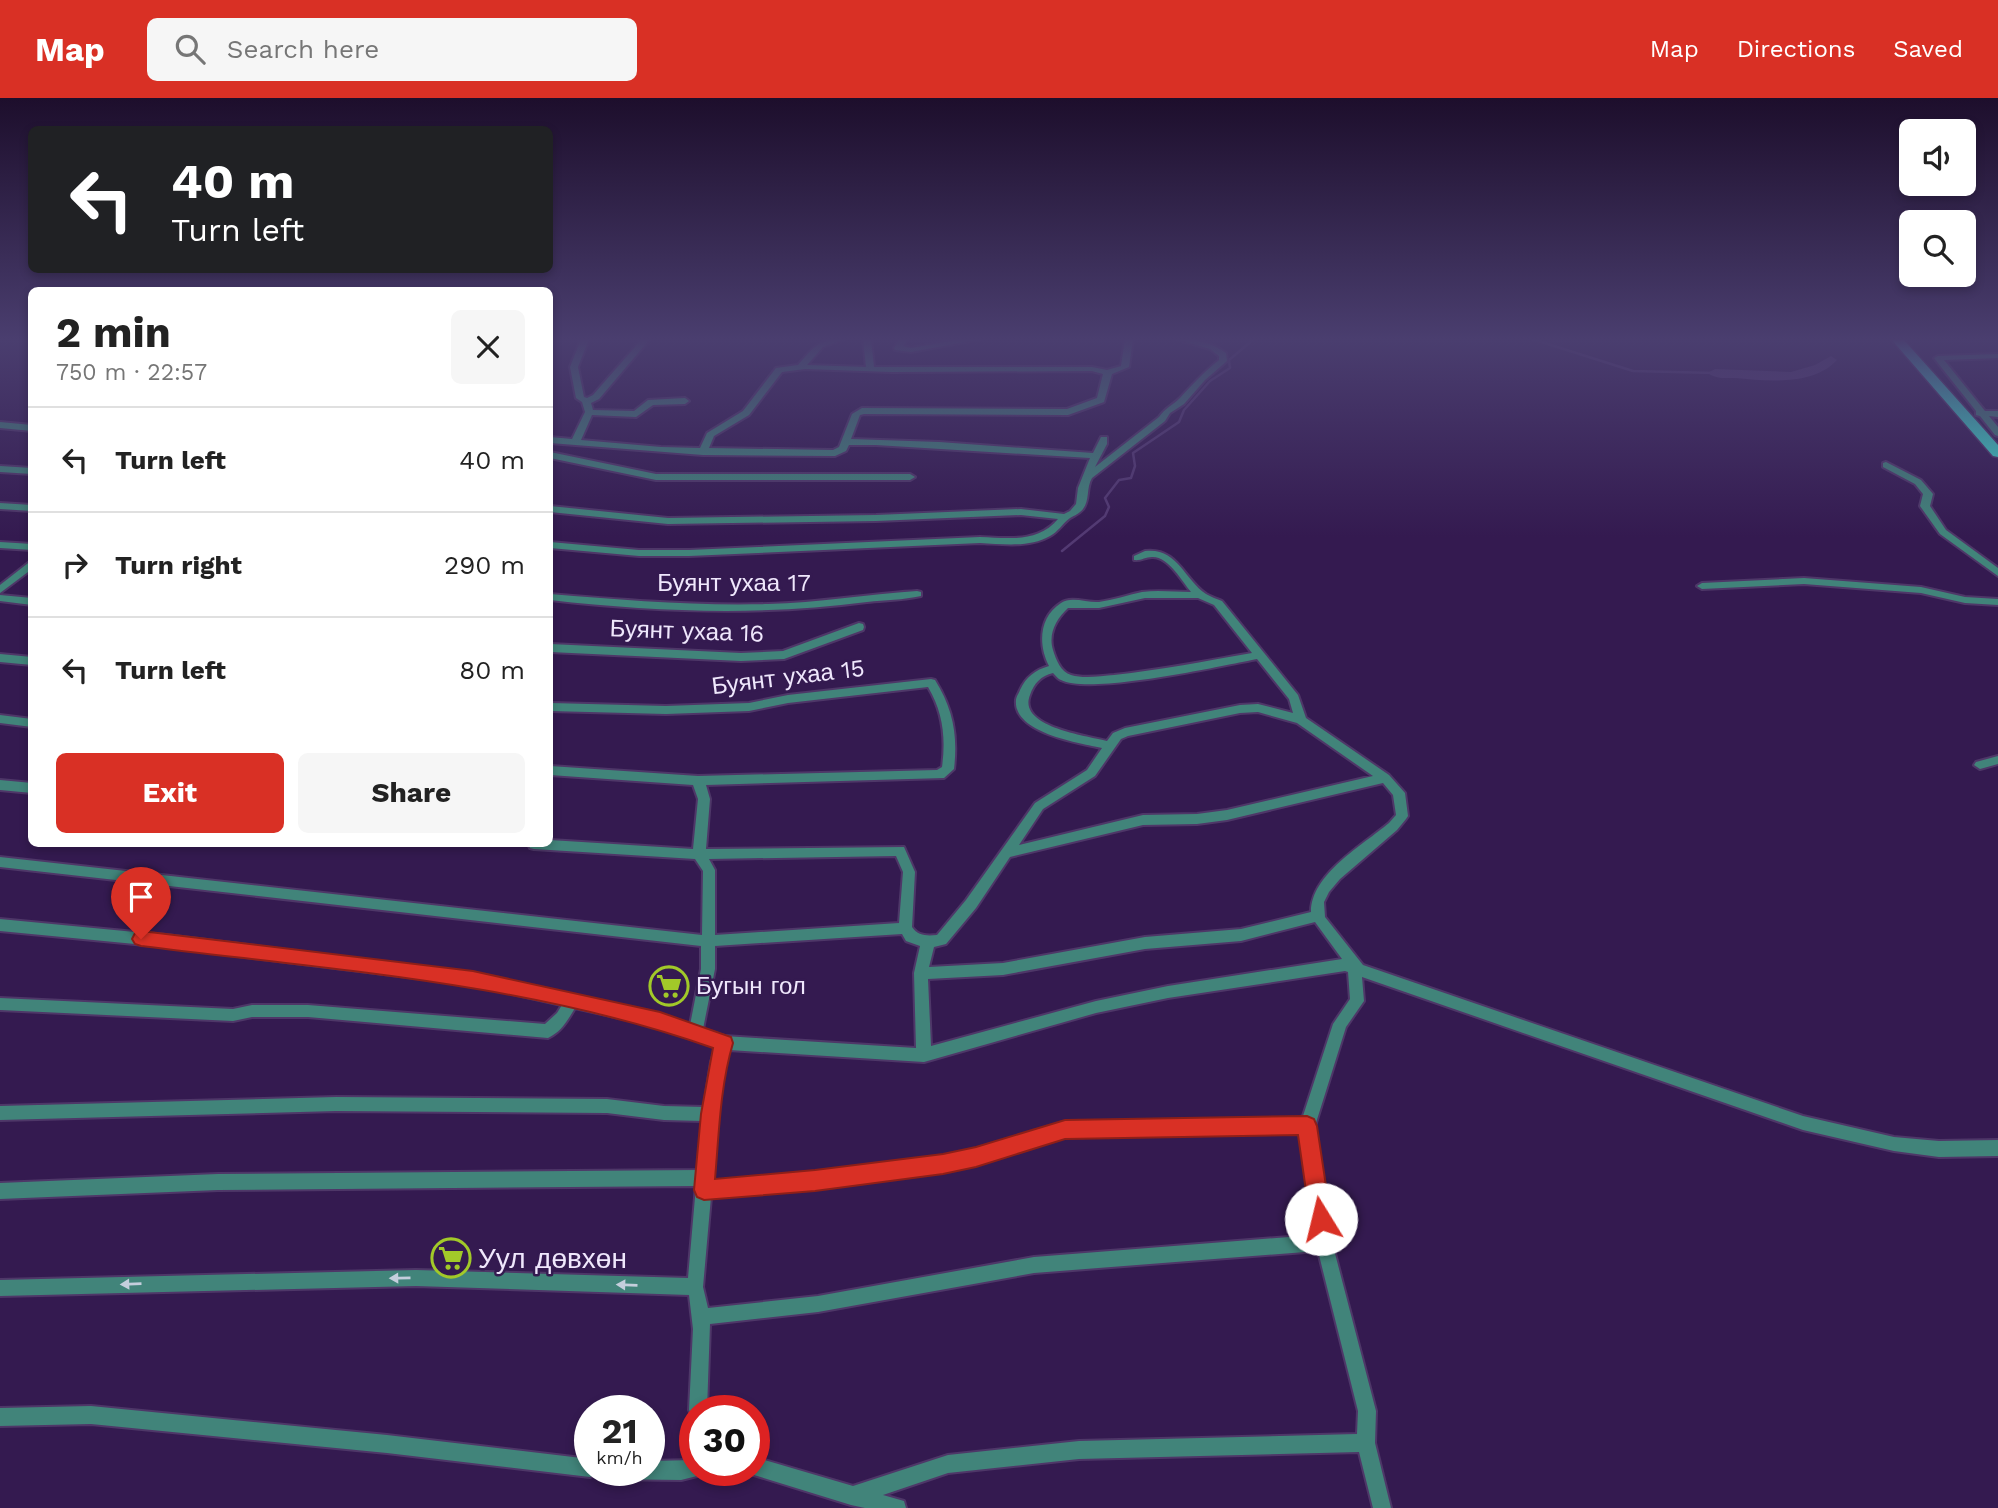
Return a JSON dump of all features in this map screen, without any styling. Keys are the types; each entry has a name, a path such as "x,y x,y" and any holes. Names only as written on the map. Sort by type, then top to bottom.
{"main road":[{"path":"1958,405 1998,453"},
{"path":"1969,405 1997,437"}],"street":[{"path":"575,443 589,412 588,405"},
{"path":"589,412 636,414 648,405"},
{"path":"703,452 710,435 746,413 752,405"},
{"path":"553,440 703,452 835,453 843,449 856,414 869,410 1068,412 1090,405"},
{"path":"553,545 639,553 689,553 980,540 1011,543 1042,537 1065,517 1078,512 1082,506 1083,482 1089,476 1177,405"},
{"path":"1972,405 1980,416 1998,414"},
{"path":"0,425 28,428"},
{"path":"1089,476 1088,469 1104,439"},
{"path":"845,442 896,441 1024,453 1095,456"},
{"path":"553,456 656,477 909,477"},
{"path":"1886,465 1918,482 1928,494 1925,506 1943,532 1998,573"},
{"path":"0,469 28,471"},
{"path":"0,506 28,508"},
{"path":"553,509 668,521 876,518 1021,512 1065,517"},
{"path":"0,545 28,547"},
{"path":"1138,558 1150,555 1176,564 1201,595"},
{"path":"0,590 28,566"},
{"path":"1702,586 1804,581 1921,590 1965,600 1998,602"},
{"name":"Буянт ухаа 17","path":"553,597 594,602 783,607 836,604 881,596 917,594"},
{"path":"1259,655 1163,672 1084,681 1066,678 1055,669 1046,642 1046,633 1061,607 1066,604 1099,605 1145,595 1201,595 1218,603 1294,698 1301,720"},
{"path":"0,598 28,602"},
{"name":"Буянт ухаа 16","path":"553,648 741,657 784,655 859,627"},
{"path":"0,658 28,661"},
{"path":"1055,669 1034,677 1021,697 1021,706 1027,719 1043,728 1111,746"},
{"name":"Буянт ухаа 15","path":"553,707 666,710 749,707 788,699 931,683 944,709 952,740 948,769 940,775 698,781"},
{"path":"553,845 699,854 900,850 909,872 905,929 911,937 928,942 941,940 1039,806 1091,774 1117,736 1125,732 1240,709 1258,708 1301,720 1385,778 1399,793 1402,816 1395,828 1331,877 1318,902 1318,916 1357,967"},
{"path":"0,719 28,722"},
{"path":"1980,765 1998,760"},
{"path":"553,770 698,781 704,799 699,854 709,870 706,941 708,970 695,1033"},
{"path":"1007,853 1143,820 1197,819 1227,815 1385,778"},
{"path":"0,785 28,788"},
{"path":"0,862 706,941 905,929"},
{"path":"921,973 1003,969 1145,943 1241,935 1318,916"},
{"path":"0,925 180,943 473,979 660,1021 724,1043 924,1055 1096,1007 1168,992 1345,965 1837,1132 1894,1144 1939,1149 1998,1148"},
{"path":"924,1055 921,973 928,942"},
{"path":"1357,967 1357,1001 1340,1024 1307,1126 1324,1242 1367,1411 1366,1443 1382,1508"},
{"path":"0,1004 233,1015 253,1011 308,1011 548,1031 562,1018 572,1000"},
{"path":"698,1395 700,1317 699,1296 695,1287 711,1114 718,1062 724,1043"},
{"path":"0,1113 337,1104 607,1106 711,1114"},
{"path":"0,1191 218,1182 704,1184 815,1181 943,1164 976,1157 1065,1130 1307,1126"},
{"path":"700,1317 818,1304 1034,1265 1324,1242"},
{"path":"0,1288 416,1278 695,1287"},
{"path":"0,1417 91,1415 387,1444 574,1466"},
{"path":"851,1496 947,1464 1054,1452 1366,1443"},
{"path":"770,1471 897,1508"}],"waterway":[{"path":"1062,551 1105,516 1109,507 1105,498 1119,480 1131,478 1135,466 1133,453 1179,422 1189,405"}],"place":[{"name":"Бугын гол","path":"669,986"},
{"name":"Уул дөвхөн","path":"451,1258"}],"route":[{"path":"141,939 473,979 660,1021 724,1043 718,1062 704,1190 815,1181 943,1164 976,1157 1065,1130 1164,1126 1307,1126 1321,1219"}]}
